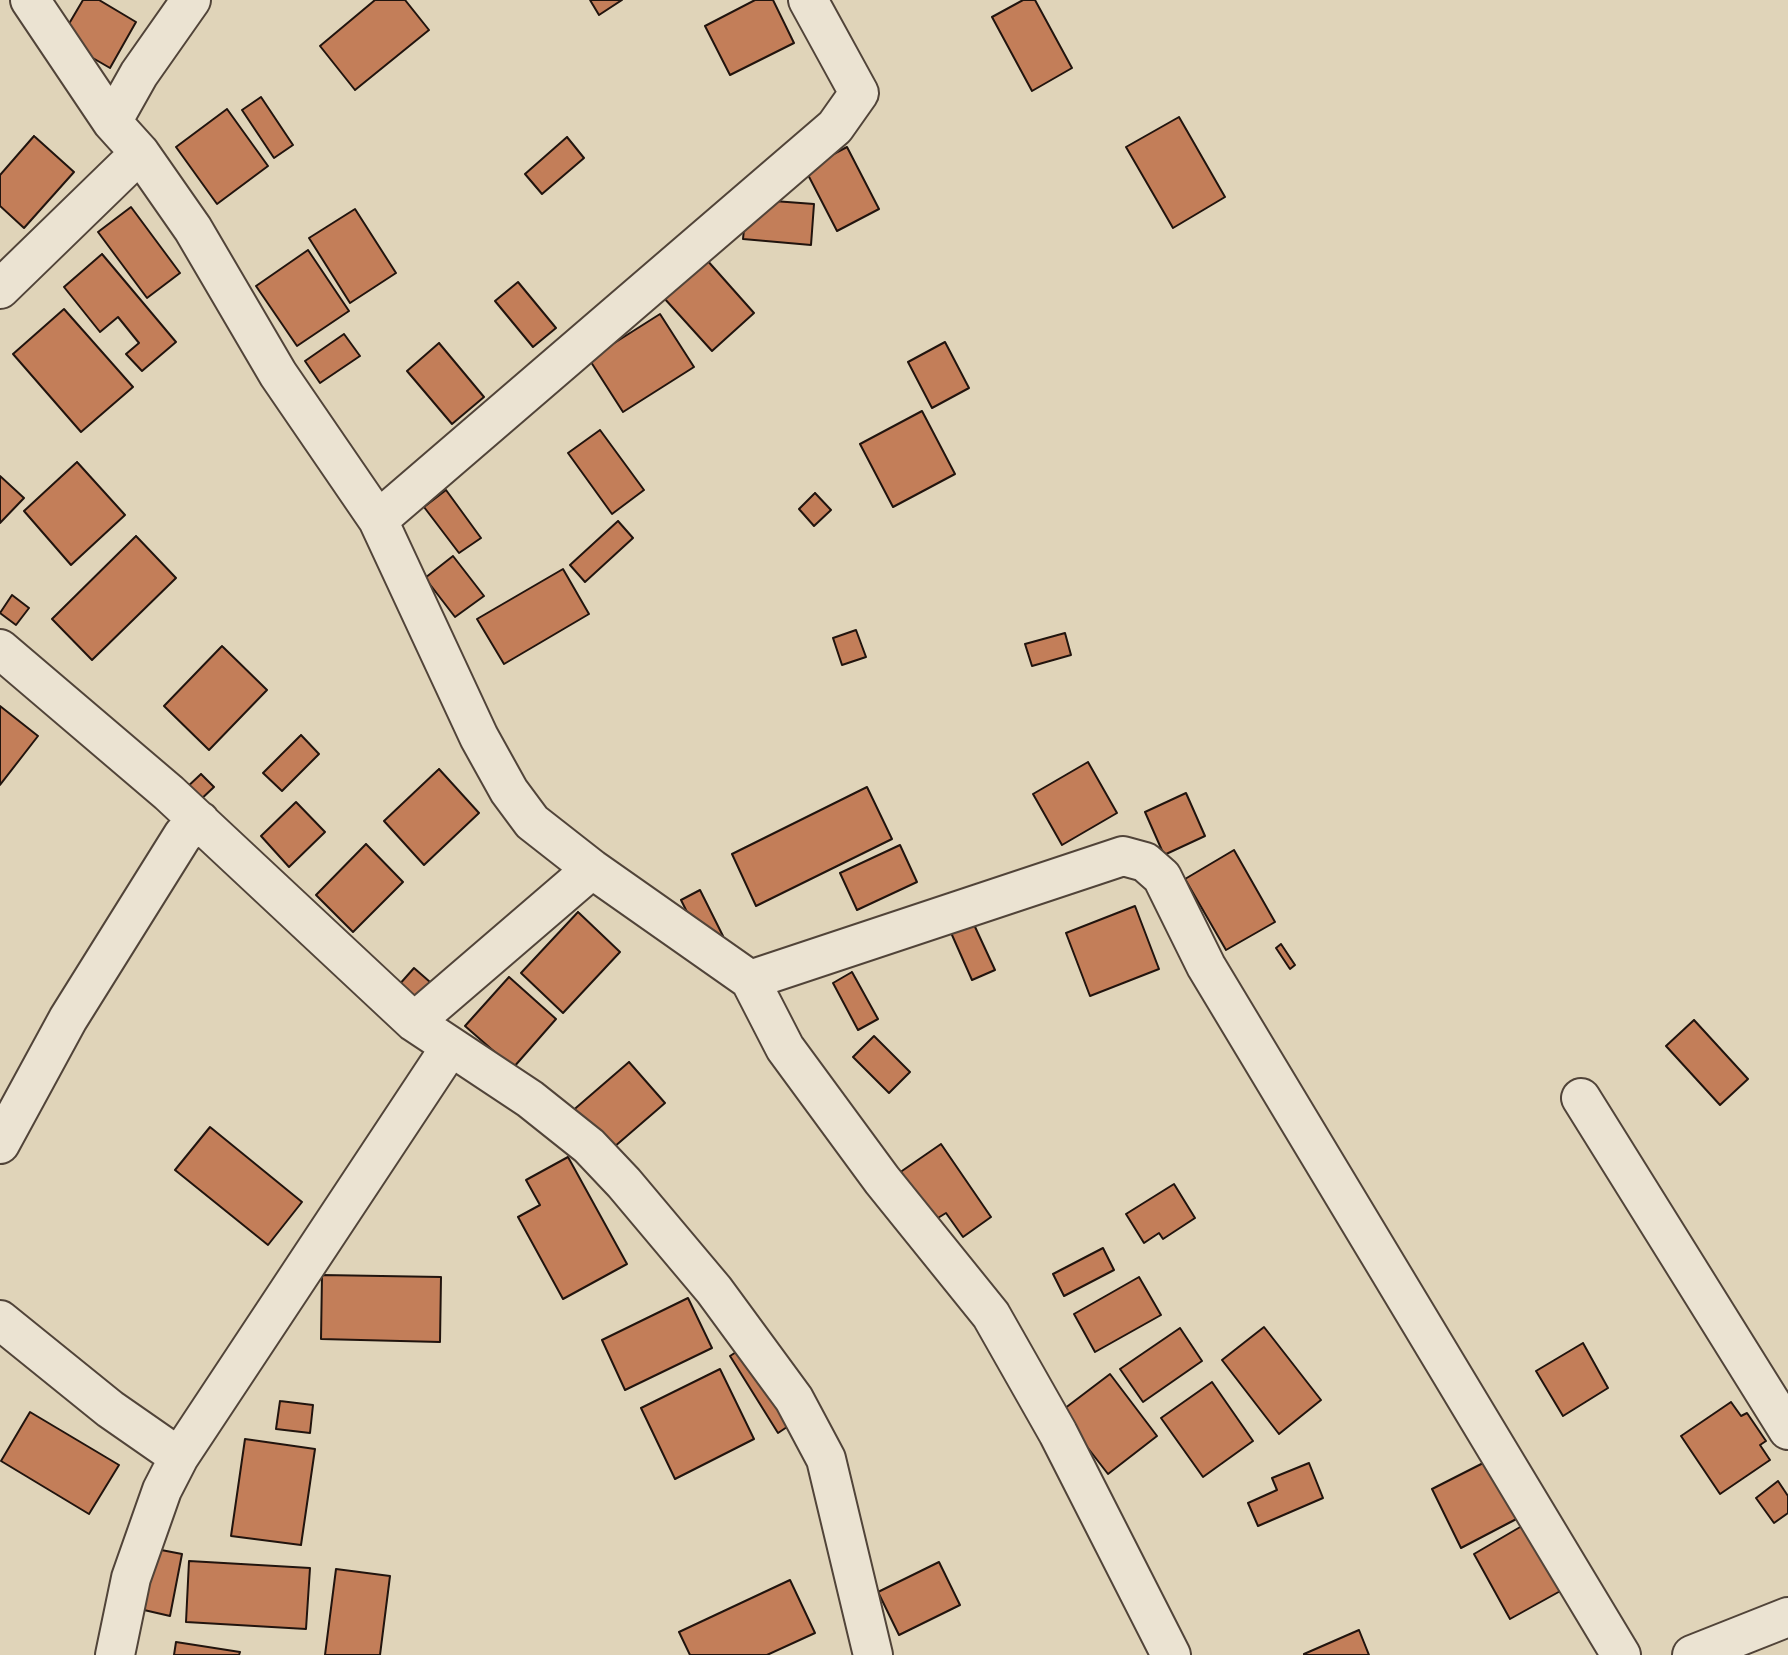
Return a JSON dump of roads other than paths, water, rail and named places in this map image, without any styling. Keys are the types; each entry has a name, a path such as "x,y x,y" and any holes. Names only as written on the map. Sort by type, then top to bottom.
{"street":[{"path":"30,0 112,122 140,153 193,229 278,374 378,520 479,737 509,791 532,822 592,869 750,980 785,1048 882,1180 991,1315 1058,1433 1171,1655"},
{"path":"112,122 139,74 191,0"},
{"path":"378,520 835,127 859,93 808,0"},
{"path":"0,289 140,153"},
{"path":"0,649 200,821 414,1022 449,1049 530,1099 589,1146 714,1290 794,1399 826,1459 863,1652"},
{"path":"0,1144 76,1006 183,835 200,821"},
{"path":"750,980 1123,856 1145,862 1162,877 1206,966 1621,1655"},
{"path":"414,1022 592,869"},
{"path":"115,1655 131,1578 162,1490 179,1457 449,1049"},
{"path":"1581,1098 1788,1430"},
{"path":"0,1320 110,1409 179,1457"},
{"path":"1692,1655 1788,1617"}]}
